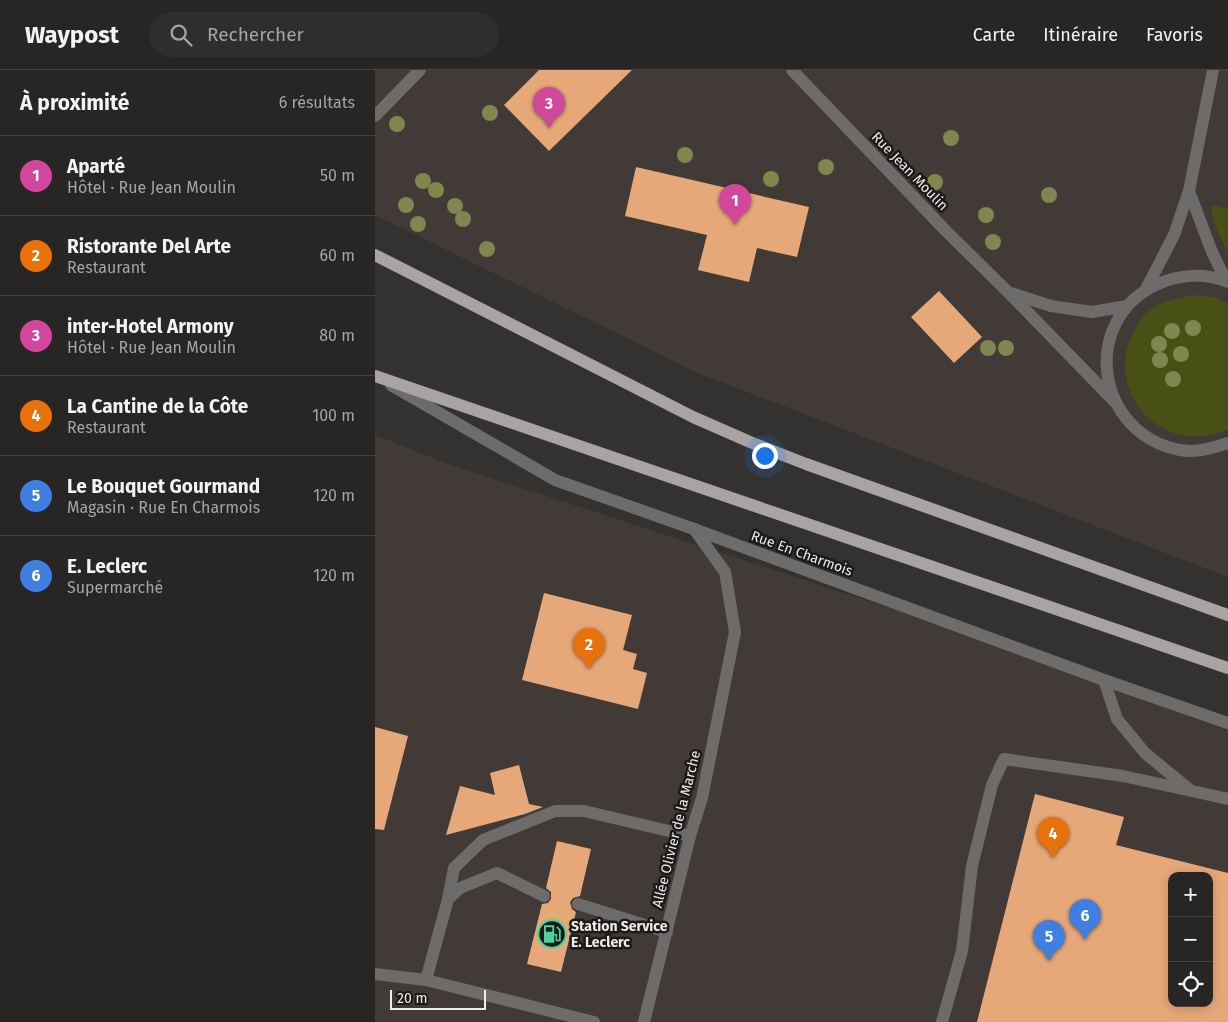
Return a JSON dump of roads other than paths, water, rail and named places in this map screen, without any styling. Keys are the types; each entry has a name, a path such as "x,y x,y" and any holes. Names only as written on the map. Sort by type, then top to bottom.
{"main road":[{"path":"375,256 685,412 750,442 834,474 1228,615"},
{"path":"378,377 1228,668"}],"street":[{"path":"375,116 420,70"},
{"name":"Rue Jean Moulin","path":"792,70 945,230 1115,402"},
{"path":"1146,289 1174,235 1189,191 1213,70"},
{"path":"1189,191 1208,243 1227,282"},
{"path":"1227,282 1199,275 1171,278 1146,289 1127,306 1113,327 1106,352 1107,378 1115,402 1131,425 1154,441 1181,450 1208,449 1228,443"},
{"name":"Rue Jean Moulin","path":"1008,292 1051,306 1092,312 1127,306"},
{"name":"Rue En Charmois","path":"378,377 555,480 694,529 1104,680 1228,723"},
{"name":"Allée Olivier de la Marche","path":"644,1022 690,836 702,798 735,632 725,572 694,529"},
{"path":"1104,680 1117,719 1145,753 1191,791"},
{"path":"943,1022 962,951 972,866 993,785 1004,759 1123,776 1228,800"},
{"path":"426,980 448,899 454,868 483,840 555,811 584,811 690,836"},
{"path":"448,899 460,888 497,873 544,896"},
{"path":"578,904 667,932"},
{"path":"375,974 426,980 595,1022"}],"place":[{"name":"inter-Hotel Armony","path":"549,128"},
{"name":"Aparté","path":"735,225"},
{"name":"Ristorante Del Arte","path":"589,669"},
{"name":"La Cantine de la Côte","path":"1053,858"},
{"name":"Station Service E. Leclerc","path":"552,934"},
{"name":"E. Leclerc","path":"1085,940"},
{"name":"Le Bouquet Gourmand","path":"1049,961"}]}
